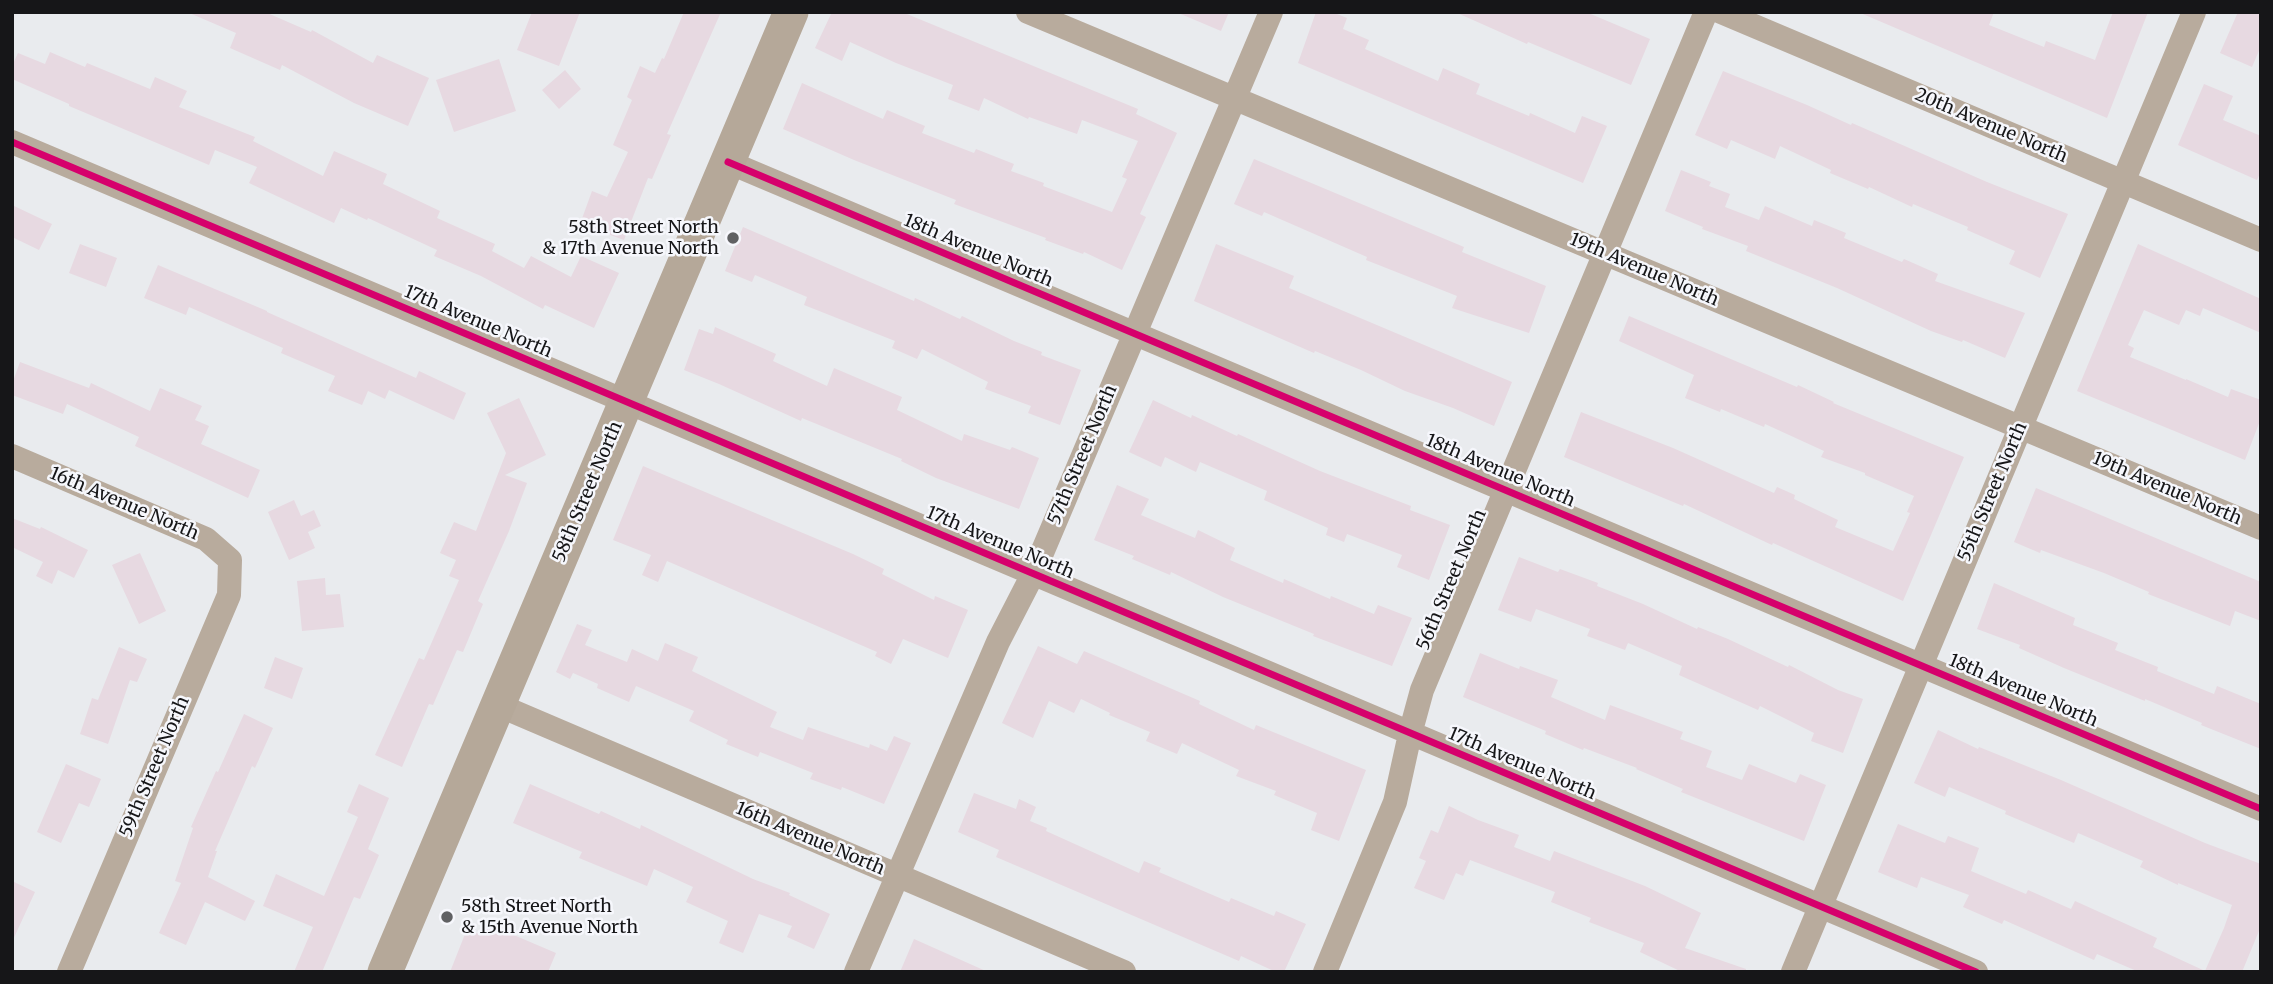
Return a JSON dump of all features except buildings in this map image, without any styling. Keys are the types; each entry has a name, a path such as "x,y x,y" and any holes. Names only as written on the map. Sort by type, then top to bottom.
{"street":[{"name":"58th Street North","path":"385,972 791,12"},
{"name":"19th Avenue North","path":"1028,12 2261,528"},
{"name":"57th Street North","path":"856,972 998,642 1033,574 1271,12"},
{"name":"56th Street North","path":"1325,972 1395,802 1409,734 1422,691 1706,12"},
{"name":"20th Avenue North","path":"1721,12 2261,240"},
{"name":"55th Street North","path":"1793,972 2194,12"},
{"name":"17th Avenue North","path":"12,142 1976,972"},
{"name":"18th Avenue North","path":"728,162 2261,809"},
{"name":"16th Avenue North","path":"12,456 206,539 230,560"},
{"name":"59th Street North","path":"69,972 229,595 230,560"},
{"name":"16th Avenue North","path":"498,705 1124,972"}],"cycle path":[{"path":"12,142 1976,972"},
{"path":"728,162 2261,809"}],"place":[{"name":"58th Street North & 17th Avenue North","path":"733,238"},
{"name":"58th Street North & 15th Avenue North","path":"447,917"}]}
